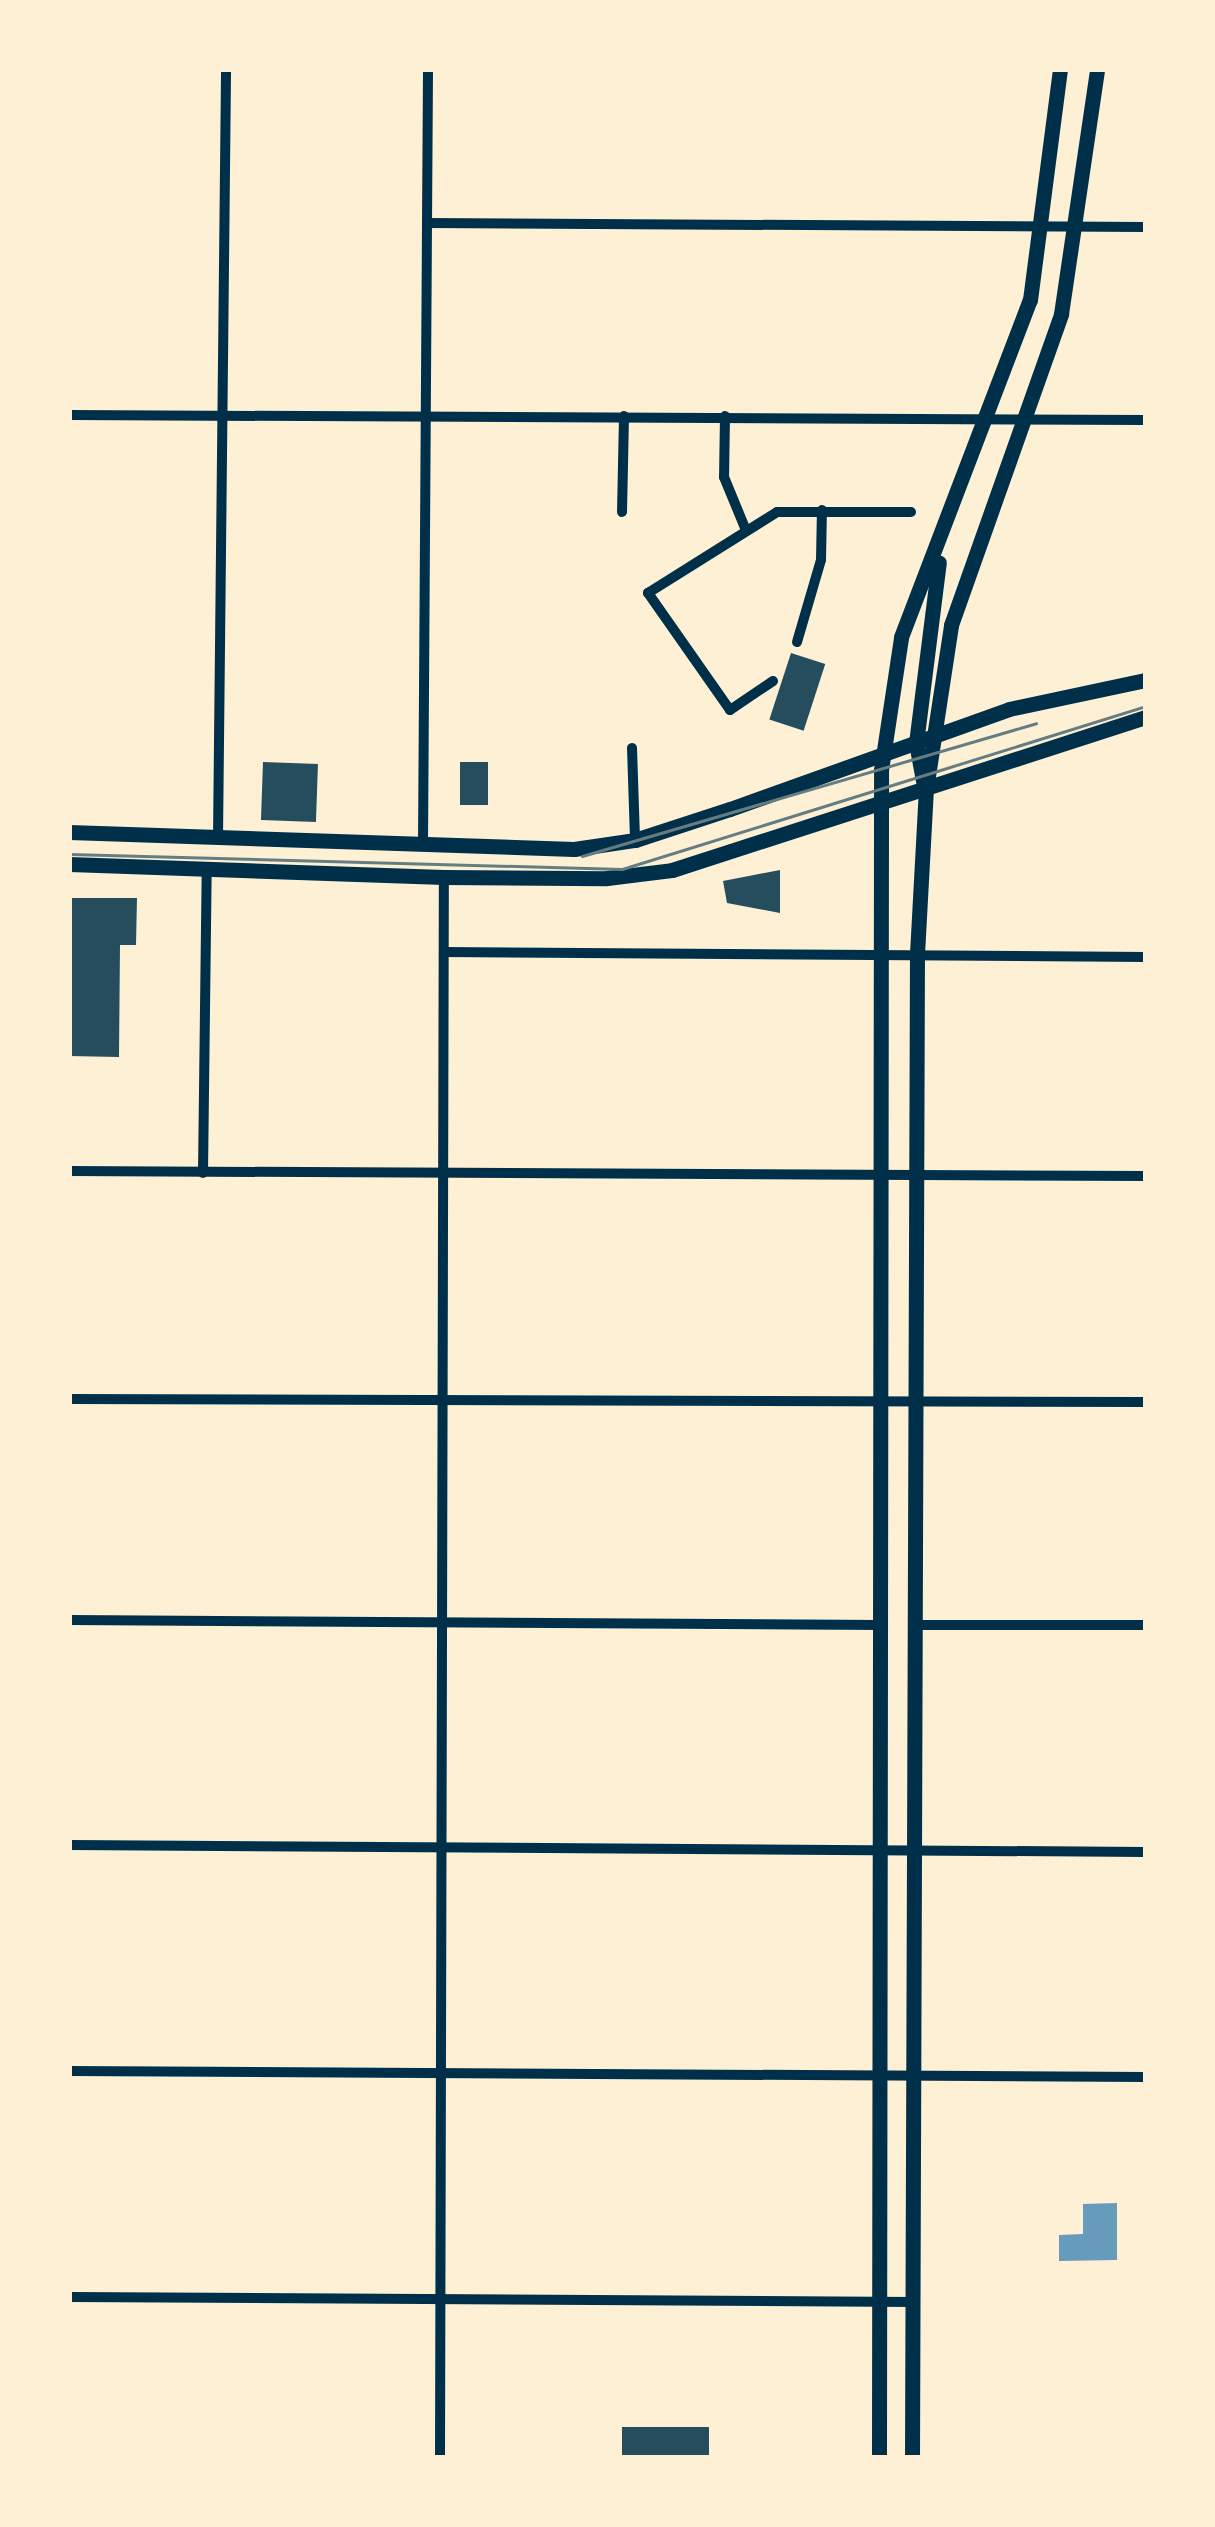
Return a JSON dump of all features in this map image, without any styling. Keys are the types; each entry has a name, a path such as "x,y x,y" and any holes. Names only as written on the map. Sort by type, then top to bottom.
{"main road":[{"path":"879,2458 883,1176 878,954 882,755 902,637 991,418 1030,300 1060,69"},
{"path":"924,740 951,625 1028,421 1078,227 1096,69"},
{"path":"913,2458 916,954 926,789 924,740 945,530"},
{"path":"69,832 574,849 634,840 1047,698 1146,680"},
{"path":"69,864 607,878 672,869 880,808 1146,717"}],"street":[{"path":"218,838 226,69"},
{"path":"423,846 430,417 428,69"},
{"path":"427,223 1146,227"},
{"path":"69,416 1146,420"},
{"path":"622,512 624,416"},
{"path":"725,416 724,477 745,528"},
{"path":"797,642 820,560 822,510"},
{"path":"773,681 730,710 648,593 777,512 911,512"},
{"path":"632,748 634,840"},
{"path":"203,1173 207,867"},
{"path":"440,2458 444,877"},
{"path":"444,952 1146,957"},
{"path":"69,1172 1146,1176"},
{"path":"69,1399 1146,1402"},
{"path":"69,1620 880,1624"},
{"path":"917,1624 1146,1625"},
{"path":"69,1845 1146,1852"},
{"path":"69,2071 1146,2077"},
{"path":"69,2297 913,2302"}],"water":[{"path":"1117,2203 1117,2260 1059,2261 1059,2235 1083,2234 1083,2204"}],"building":[{"path":"791,653 825,664 804,731 769,720"},
{"path":"263,762 318,764 316,822 261,820"},
{"path":"460,762 488,762 488,805 460,805"},
{"path":"780,870 780,913 727,903 723,881"},
{"path":"69,898 137,898 136,945 120,945 119,1057 69,1056"},
{"path":"622,2427 709,2427 709,2455 622,2455"}],"tram line":[{"path":"69,854 622,869 1146,706"},
{"path":"582,856 1036,723"}]}
